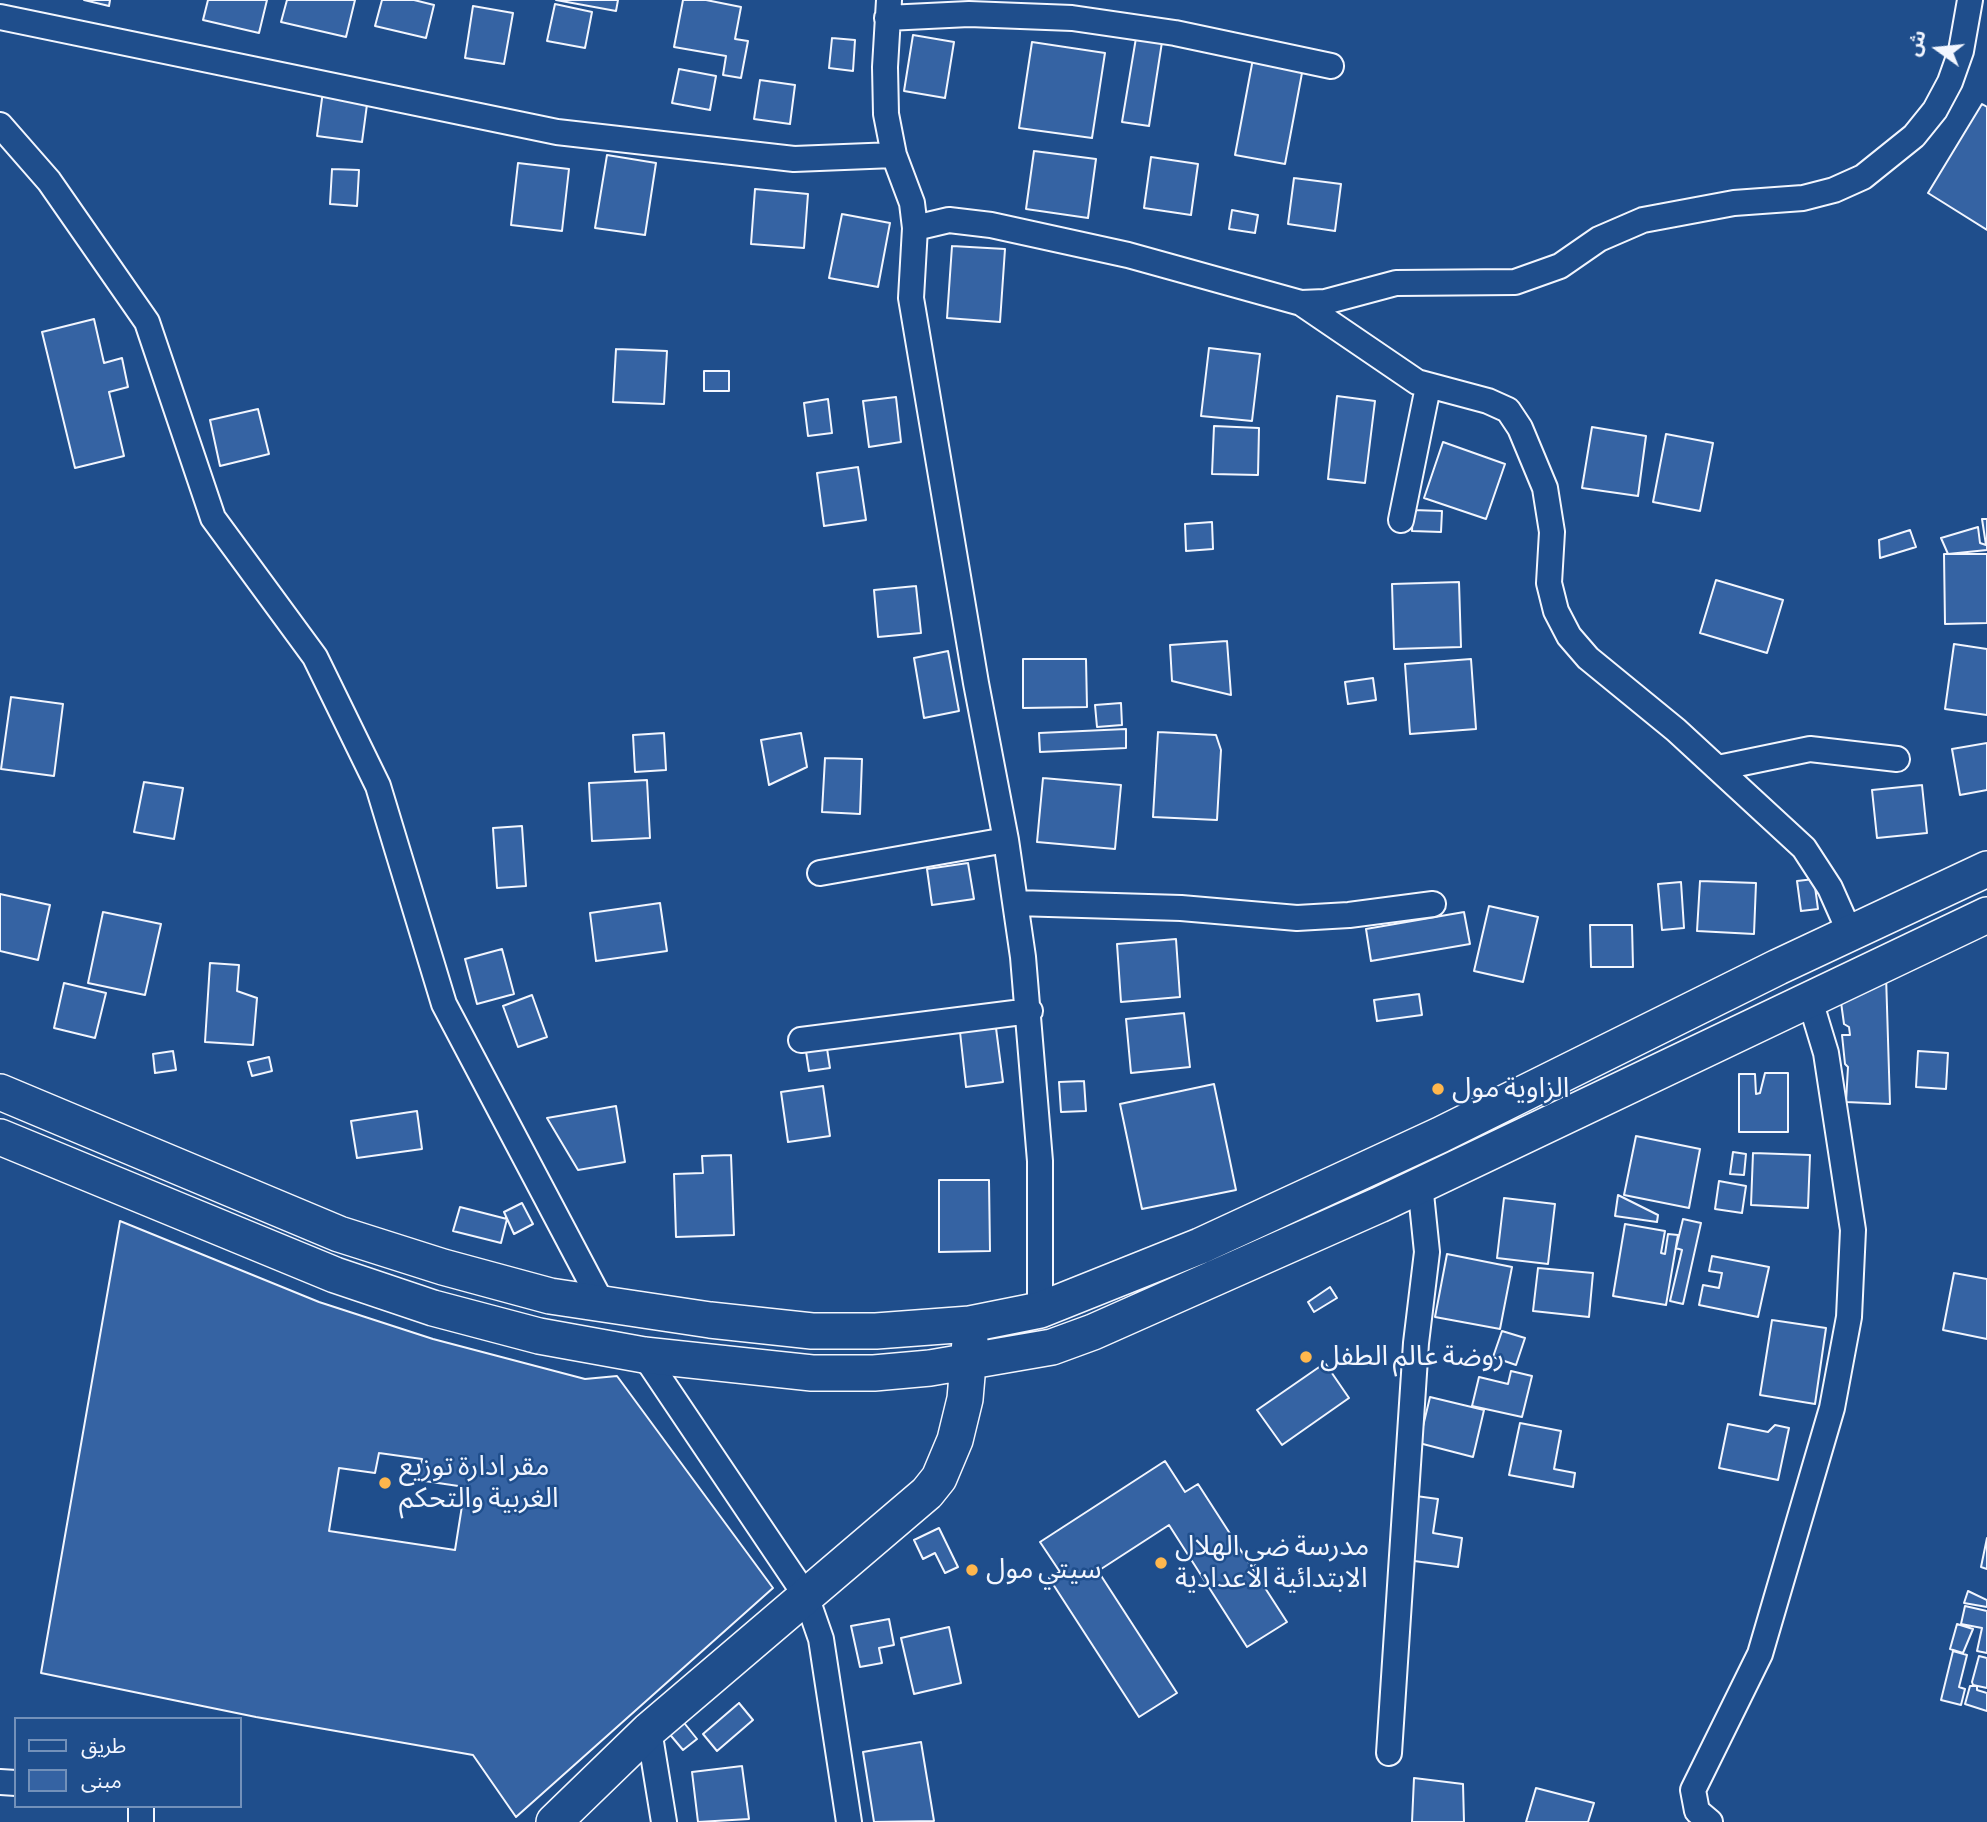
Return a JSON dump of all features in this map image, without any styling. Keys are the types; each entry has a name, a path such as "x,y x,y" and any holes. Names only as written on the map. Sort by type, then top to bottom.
{"main road":[{"path":"0,1092 340,1234 443,1267 550,1296 812,1331 876,1331 970,1324 1040,1310 1200,1246 1440,1135 1850,933 1987,869"},
{"path":"0,1137 347,1279 433,1308 539,1336 644,1355 812,1373 874,1373 969,1362 1052,1347 1093,1332 1420,1184 1809,997 1987,915"},
{"path":"1081,1294 1093,1332"},
{"path":"554,1822 649,1730 915,1504 939,1478 955,1440 969,1362 970,1324"}],"street":[{"path":"915,228 949,220 970,220 1128,255 1282,300 1301,303 1325,302 1396,283 1515,282 1560,266 1599,239 1643,220 1734,203 1803,198 1834,190 1863,177 1891,158 1935,110 1950,82 1961,51 1970,0"},
{"path":"1040,1310 1041,1161 1030,1011 1006,840 976,683 915,324 911,271 915,228 912,203 894,155 886,114 888,9 1072,18 1175,33 1331,66"},
{"path":"0,17 557,132 794,159 894,155"},
{"path":"0,125 49,181 147,322 213,518 316,657 378,786 444,1004 603,1305"},
{"path":"1301,303 1407,377 1427,387 1498,404 1515,419 1545,488 1552,532 1549,583 1556,611 1569,636 1588,658 1718,768 1812,858 1830,888 1850,933"},
{"path":"1401,520 1427,387"},
{"path":"1718,768 1810,749 1896,759"},
{"path":"820,873 1006,840"},
{"path":"1016,903 1181,908 1297,918 1433,904"},
{"path":"1710,1822 1697,1811 1693,1790 1760,1654 1832,1408 1849,1317 1853,1230 1826,1053 1809,997"},
{"path":"801,1041 1030,1011"},
{"path":"1389,1753 1415,1356 1427,1252 1420,1184"},
{"path":"644,1355 806,1596 821,1639 849,1822"},
{"path":"649,1730 664,1822"}],"building":[{"path":"84,0 110,0 109,6"},
{"path":"208,0 267,0 259,33 203,20"},
{"path":"287,0 355,0 346,37 281,22"},
{"path":"382,0 414,0 434,5 426,38 375,26"},
{"path":"556,0 618,0 616,11"},
{"path":"683,0 706,0 741,7 735,39 748,41 741,78 723,75 726,56 674,47"},
{"path":"555,4 592,12 585,48 547,41"},
{"path":"473,6 513,13 504,64 465,58"},
{"path":"913,35 954,42 945,98 904,91"},
{"path":"832,38 855,40 853,71 829,68"},
{"path":"1136,38 1162,42 1149,126 1122,122"},
{"path":"1032,42 1105,53 1092,138 1019,128"},
{"path":"1255,48 1305,57 1285,164 1235,155"},
{"path":"679,69 716,76 710,110 672,103"},
{"path":"760,80 795,85 790,124 754,119"},
{"path":"323,91 368,97 362,142 317,136"},
{"path":"1982,104 1987,107 1987,230 1928,193"},
{"path":"1034,151 1096,159 1088,218 1026,209"},
{"path":"607,155 656,163 645,235 595,228"},
{"path":"1151,157 1198,164 1191,215 1144,208"},
{"path":"518,163 569,169 562,231 511,225"},
{"path":"332,169 359,170 357,206 330,204"},
{"path":"1294,178 1341,184 1335,231 1288,224"},
{"path":"755,189 808,194 804,248 751,244"},
{"path":"1232,210 1258,215 1255,233 1229,229"},
{"path":"842,214 890,223 878,287 829,278"},
{"path":"952,246 1005,249 1000,322 947,318"},
{"path":"94,319 104,363 122,358 128,387 109,392 124,456 75,468 42,332"},
{"path":"1209,348 1260,354 1252,421 1201,416"},
{"path":"616,349 667,351 664,404 613,402"},
{"path":"704,371 729,371 729,391 704,391"},
{"path":"1337,396 1375,401 1365,483 1328,479"},
{"path":"896,397 901,442 869,447 863,401"},
{"path":"828,399 832,433 808,436 804,403"},
{"path":"258,409 269,454 220,466 210,420"},
{"path":"1214,426 1259,428 1258,475 1212,474"},
{"path":"1592,427 1646,436 1638,496 1582,488"},
{"path":"1666,434 1713,443 1700,511 1653,502"},
{"path":"1443,442 1505,464 1486,519 1424,498"},
{"path":"858,467 866,520 824,526 817,473"},
{"path":"1413,510 1442,511 1441,532 1412,531"},
{"path":"1982,519 1987,519 1987,550 1948,554 1941,538 1978,527 1980,543 1986,545"},
{"path":"1212,522 1213,549 1186,551 1185,524"},
{"path":"1910,530 1916,547 1880,558 1879,540"},
{"path":"1944,554 1987,554 1987,623 1945,624"},
{"path":"1716,580 1783,600 1767,653 1700,633"},
{"path":"1459,582 1461,647 1394,649 1392,584"},
{"path":"916,586 921,633 878,637 874,590"},
{"path":"1227,641 1231,695 1172,681 1170,645"},
{"path":"1954,644 1987,649 1987,715 1945,709"},
{"path":"948,651 959,711 924,718 914,658"},
{"path":"1023,659 1086,659 1087,707 1023,708"},
{"path":"1471,659 1476,729 1410,734 1405,664"},
{"path":"1373,678 1376,700 1348,704 1345,682"},
{"path":"11,697 63,704 54,776 1,769"},
{"path":"1121,703 1122,725 1097,727 1095,705"},
{"path":"1126,729 1126,748 1040,752 1039,733"},
{"path":"1158,732 1216,735 1221,750 1217,820 1153,817"},
{"path":"664,733 666,770 635,772 633,735"},
{"path":"801,733 807,767 769,785 761,740"},
{"path":"1987,743 1987,790 1960,795 1952,749"},
{"path":"825,758 862,759 860,814 822,812"},
{"path":"1043,778 1121,785 1115,849 1037,842"},
{"path":"647,780 650,838 592,841 589,783"},
{"path":"144,782 183,788 174,839 134,832"},
{"path":"1922,785 1927,833 1877,838 1872,790"},
{"path":"522,826 526,886 497,888 493,828"},
{"path":"968,863 974,899 932,905 927,869"},
{"path":"1814,879 1818,909 1801,911 1797,881"},
{"path":"1700,881 1756,883 1754,934 1697,931"},
{"path":"1681,882 1684,928 1662,930 1658,884"},
{"path":"0,894 50,905 38,960 0,951"},
{"path":"660,903 667,951 596,961 590,913"},
{"path":"1489,906 1538,917 1523,982 1474,971"},
{"path":"103,912 161,924 145,995 88,983"},
{"path":"1464,912 1470,944 1371,961 1366,929"},
{"path":"1590,925 1632,925 1633,967 1591,967"},
{"path":"1176,939 1180,997 1121,1002 1117,944"},
{"path":"502,949 514,994 477,1004 465,959"},
{"path":"210,963 239,965 237,991 257,998 253,1045 205,1042"},
{"path":"1886,975 1890,1104 1846,1102 1848,1067 1845,1064 1842,1035 1850,1035 1849,1027 1844,1024 1840,995"},
{"path":"64,983 106,993 95,1038 54,1028"},
{"path":"1419,994 1422,1015 1377,1021 1374,1000"},
{"path":"532,995 547,1037 518,1047 503,1006"},
{"path":"1184,1013 1190,1067 1131,1073 1126,1019"},
{"path":"996,1028 1003,1082 966,1087 960,1032"},
{"path":"826,1042 830,1068 809,1071 805,1045"},
{"path":"173,1051 176,1070 155,1073 153,1054"},
{"path":"1918,1051 1948,1053 1946,1089 1916,1087"},
{"path":"269,1057 272,1071 252,1076 248,1062"},
{"path":"1765,1073 1788,1073 1788,1132 1739,1132 1739,1074 1755,1074 1756,1094 1760,1093"},
{"path":"1084,1081 1086,1111 1061,1112 1059,1082"},
{"path":"1214,1084 1236,1190 1142,1209 1120,1104"},
{"path":"823,1086 830,1136 788,1142 781,1092"},
{"path":"616,1106 625,1162 578,1170 547,1118"},
{"path":"417,1111 422,1149 357,1158 351,1121"},
{"path":"1636,1136 1700,1149 1689,1208 1624,1195"},
{"path":"1733,1152 1746,1154 1744,1175 1730,1174"},
{"path":"1753,1153 1810,1155 1808,1208 1751,1205"},
{"path":"731,1155 734,1235 676,1237 674,1174 703,1173 702,1156"},
{"path":"939,1180 989,1180 990,1251 939,1252"},
{"path":"1719,1181 1746,1186 1742,1213 1715,1209"},
{"path":"1618,1195 1658,1215 1657,1222 1615,1216"},
{"path":"1504,1198 1555,1204 1548,1264 1497,1258"},
{"path":"522,1203 533,1224 514,1234 504,1212"},
{"path":"460,1207 507,1219 501,1243 453,1231"},
{"path":"1683,1219 1701,1223 1683,1304 1670,1301 1682,1250 1676,1248"},
{"name":"مقر ادارة توزيع الغربية والتحكم","path":"120,1221 319,1302 433,1339 585,1379 617,1376 773,1588 516,1817 473,1755 256,1717 41,1673"},
{"path":"1625,1224 1665,1231 1661,1253 1665,1254 1668,1234 1678,1235 1666,1305 1613,1296"},
{"path":"1447,1254 1512,1267 1500,1329 1435,1317"},
{"path":"1712,1256 1769,1267 1758,1317 1699,1305 1703,1285 1719,1288 1722,1273 1709,1271"},
{"path":"1538,1268 1593,1273 1589,1317 1533,1311"},
{"path":"1954,1273 1987,1279 1987,1339 1943,1330"},
{"path":"1330,1287 1337,1298 1314,1312 1308,1302"},
{"path":"1772,1320 1826,1328 1815,1404 1760,1395"},
{"path":"1502,1331 1525,1338 1516,1365 1493,1357"},
{"path":"1325,1363 1349,1398 1282,1445 1257,1410"},
{"path":"1511,1371 1532,1376 1522,1417 1472,1406 1479,1377 1508,1384"},
{"path":"1430,1397 1484,1410 1473,1457 1419,1443"},
{"path":"1520,1423 1561,1431 1554,1469 1575,1473 1573,1487 1509,1475"},
{"path":"1728,1424 1768,1432 1775,1425 1789,1428 1778,1480 1719,1468"},
{"path":"379,1453 422,1459 418,1480 465,1487 455,1550 329,1531 339,1468 375,1473"},
{"path":"1165,1461 1185,1492 1198,1484 1287,1622 1247,1647 1169,1525 1098,1571 1177,1693 1139,1717 1049,1578 1060,1572 1040,1542"},
{"path":"1416,1496 1438,1499 1433,1533 1462,1538 1458,1567 1407,1560"},
{"path":"939,1528 958,1567 945,1573 935,1553 923,1559 914,1540"},
{"path":"1987,1538 1987,1569 1981,1567"},
{"path":"1968,1591 1987,1600 1987,1607 1964,1603"},
{"path":"1965,1606 1987,1611 1987,1653 1977,1651 1982,1628 1961,1624"},
{"path":"889,1619 894,1645 879,1648 882,1663 860,1667 851,1626"},
{"path":"1957,1624 1973,1629 1963,1653 1950,1649"},
{"path":"949,1627 961,1683 914,1694 901,1638"},
{"path":"1953,1651 1967,1655 1959,1687 1965,1689 1961,1705 1941,1700"},
{"path":"1979,1656 1987,1658 1987,1688 1973,1685 1972,1682"},
{"path":"1970,1686 1977,1686 1977,1690 1987,1693 1987,1711 1965,1704"},
{"path":"739,1703 753,1720 717,1751 703,1734"},
{"path":"681,1719 697,1739 683,1750 667,1731"},
{"path":"921,1742 934,1821 874,1822 863,1752"},
{"path":"742,1766 749,1819 698,1822 692,1772"},
{"path":"1414,1778 1463,1784 1464,1822 1412,1822"},
{"path":"1536,1788 1594,1803 1588,1822 1526,1822"}],"place":[{"name":"الزاوية مول","path":"1438,1089"},
{"name":"روضة عالم الطفل","path":"1306,1357"},
{"name":"مقر ادارة توزيع الغربية والتحكم","path":"385,1483"},
{"name":"مدرسة ضي الهلال الابتدائية الاعدادية","path":"1161,1563"},
{"name":"سيتي مول","path":"972,1570"}]}
